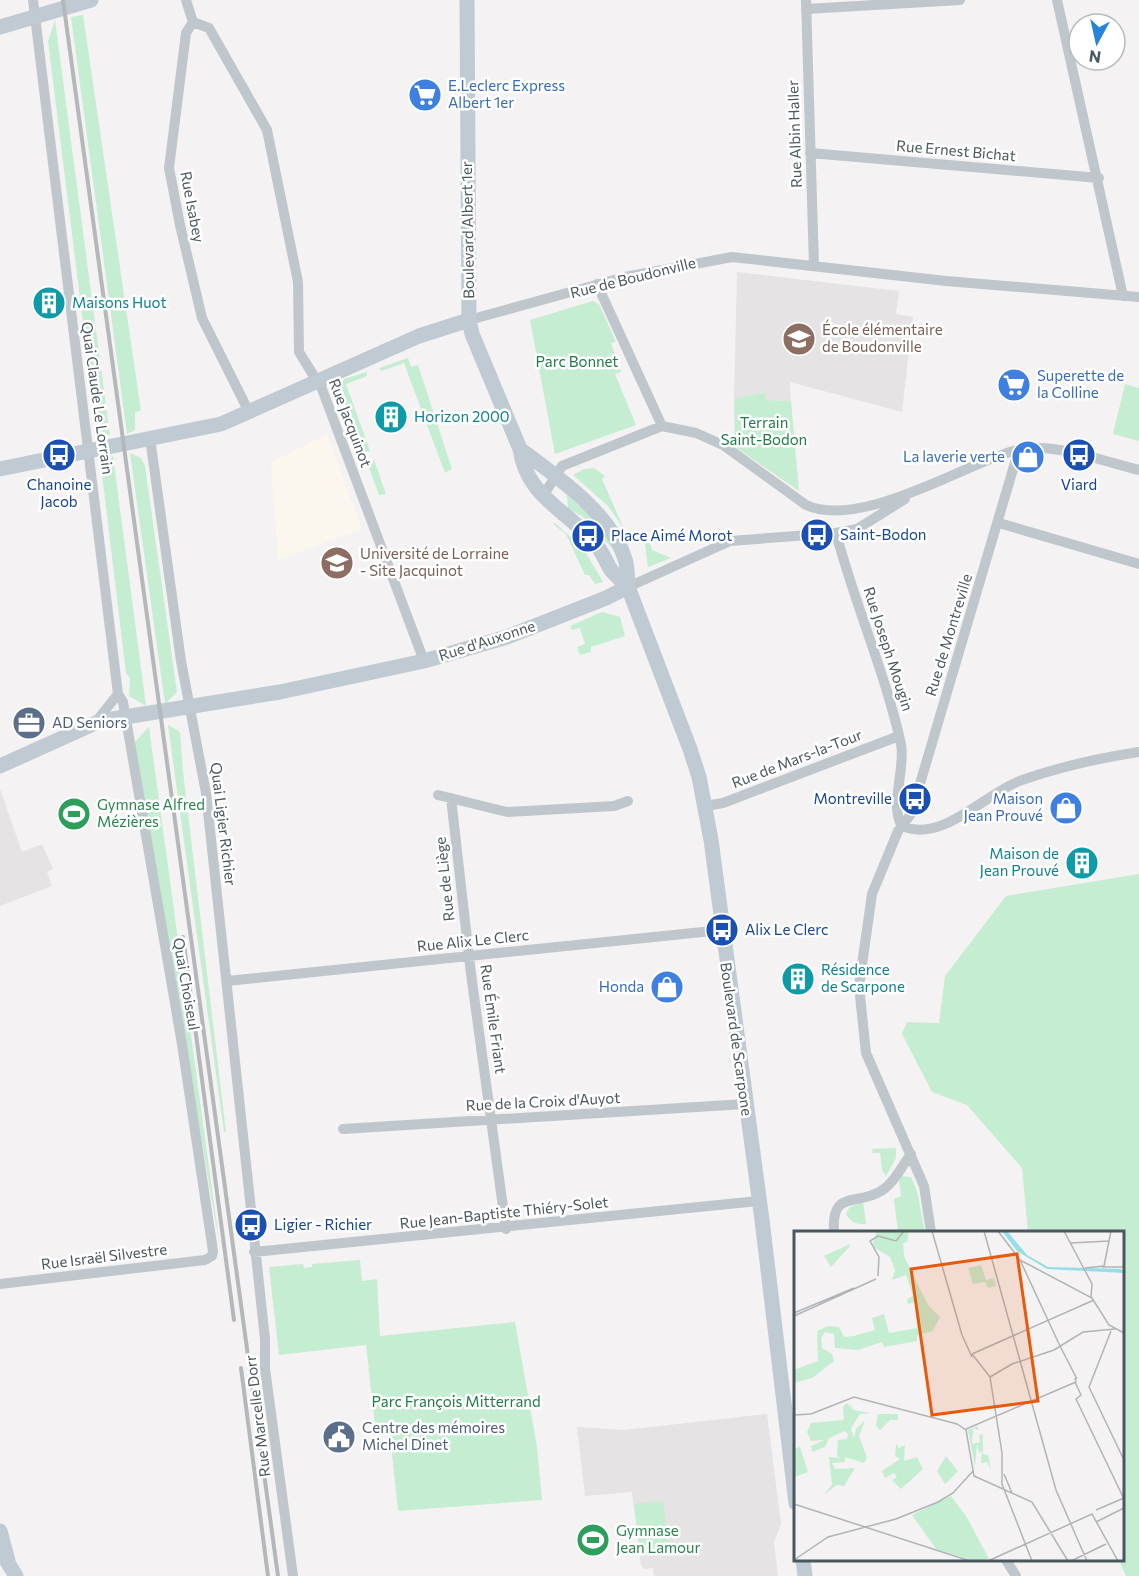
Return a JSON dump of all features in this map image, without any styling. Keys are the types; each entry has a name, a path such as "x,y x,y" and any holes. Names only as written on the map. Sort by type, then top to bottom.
{"main road":[{"path":"0,27 91,0"},
{"name":"Boulevard Albert 1er","path":"467,0 469,320 479,355 520,449"},
{"name":"Rue de Boudonville","path":"0,469 88,449 221,424 419,336 469,320"},
{"path":"520,449 556,477 610,527 626,561 628,587"},
{"path":"520,449 523,469 543,496 597,545 611,570 628,587"},
{"name":"Rue d'Auxonne","path":"0,766 95,723 280,692 424,661 507,637 628,587"},
{"name":"Boulevard de Scarpone","path":"628,587 690,749 705,806 758,1201 794,1495"},
{"path":"0,1531 4,1556 16,1576"},
{"path":"803,1561 805,1576"}],"street":[{"name":"Quai Claude Le Lorrain","path":"33,0 57,215 118,694 123,702 124,717"},
{"path":"186,0 193,22"},
{"path":"806,4 960,0"},
{"path":"1058,0 1123,297"},
{"name":"Rue Albin Haller","path":"806,4 814,266"},
{"name":"Rue Jacquinot","path":"193,22 209,28 267,130 298,282 299,352 317,380 424,661"},
{"name":"Rue Isabey","path":"193,22 186,33 169,168 202,318 249,412"},
{"name":"Rue Ernest Bichat","path":"810,153 1098,178"},
{"name":"Rue de Boudonville","path":"469,320 597,284 723,258 1139,297"},
{"path":"597,284 662,426"},
{"path":"543,496 562,466 662,426 696,433 723,445 812,507 839,509 868,506 912,494 1019,449 1066,452 1139,470"},
{"name":"Quai Ligier Richier","path":"150,438 190,707 206,793 254,1252"},
{"name":"Rue de Montreville","path":"902,826 911,813 999,523 1019,449"},
{"name":"Rue d'Auxonne","path":"628,587 730,541 836,533 857,529 912,494"},
{"path":"868,506 872,521"},
{"path":"999,523 1139,564"},
{"name":"Rue Joseph Mougin","path":"836,533 844,567 891,698 902,753 898,812 902,826 872,894 859,987 866,1053 924,1186 931,1231"},
{"path":"95,723 118,694"},
{"name":"Quai Choiseul","path":"124,717 182,1044 213,1246 212,1256"},
{"name":"Rue de Mars-la-Tour","path":"705,806 723,803 899,736"},
{"path":"902,826 913,831 924,830 965,814 1020,780 1139,752"},
{"path":"438,795 507,812 614,806 628,801"},
{"name":"Rue de Liège","path":"451,798 469,956"},
{"name":"Rue Alix Le Clerc","path":"227,981 722,930"},
{"name":"Rue Émile Friant","path":"469,956 506,1229"},
{"name":"Rue de la Croix d'Auyot","path":"343,1128 745,1104"},
{"path":"834,1231 834,1219 840,1204 849,1199 879,1192 890,1182 911,1154"},
{"name":"Rue Jean-Baptiste Thiéry-Solet","path":"254,1252 506,1229 758,1201"},
{"name":"Rue Marcelle Dorr","path":"254,1252 265,1339 265,1369 293,1576"},
{"name":"Rue Israël Silvestre","path":"0,1284 205,1260 212,1256"},
{"path":"1007,1561 1016,1576"}],"shaded area":[{"name":"École élémentaire de Boudonville","path":"737,272 899,291 896,314 913,317 902,412 790,382 791,401 766,400 764,392 734,399"},
{"path":"327,434 362,529 278,560 271,462"},
{"path":"0,789 22,852 42,844 53,869 47,872 52,886 0,906"},
{"path":"767,1414 781,1524 774,1542 778,1576 654,1576 653,1568 644,1569 641,1565 632,1492 585,1496 577,1427 624,1430"}],"green space":[{"path":"83,15 141,411 135,412 135,430 127,434 71,17"},
{"path":"55,20 110,436 96,427 48,41"},
{"name":"Parc Bonnet","path":"593,301 599,304 616,342 611,343 621,372 615,374 636,425 555,454 530,320"},
{"path":"408,358 411,367 418,365 452,469 445,473 404,363 382,371 379,368"},
{"path":"367,372 367,376 346,384 370,451 363,452 340,390 344,379"},
{"path":"1125,384 1139,388 1139,441 1113,434"},
{"name":"Terrain Saint-Bodon","path":"765,392 766,400 791,401 799,491 735,447 734,399"},
{"path":"130,453 141,458 145,466 177,692 165,704"},
{"path":"113,456 146,706 129,696 130,678 126,673 101,466"},
{"path":"374,460 386,494 379,495 368,465"},
{"path":"594,468 605,476 602,479 624,529 608,506 573,475 584,469"},
{"path":"567,495 601,526 614,550 582,516 568,509"},
{"path":"555,523 583,548 603,582 595,584 589,575 585,575 566,534 553,524"},
{"path":"645,543 650,543 652,550 671,558 648,567"},
{"path":"602,612 620,617 625,636 591,647 591,652 580,655 577,647 585,644 580,628 572,630 570,626"},
{"path":"168,725 180,732 226,1132 224,1132"},
{"path":"149,727 220,1248 134,743"},
{"path":"1139,874 1139,1576 1126,1576 1119,1561 1124,1561 1124,1231 1028,1231 1022,1168 967,1105 932,1092 902,1034 907,1022 939,1023 945,976 1006,896"},
{"path":"896,1148 896,1158 886,1176 882,1170 880,1153 873,1153 872,1149"},
{"path":"901,1176 911,1177 917,1191 925,1231 898,1231 894,1199 901,1196 899,1180"},
{"path":"863,1201 866,1224 852,1221 846,1214 849,1208"},
{"name":"Parc François Mitterrand","path":"360,1260 362,1281 377,1279 380,1336 515,1322 537,1447 542,1500 398,1511 390,1434 376,1434 366,1345 279,1355 269,1267 303,1264 304,1268 312,1267 312,1264"},
{"path":"663,1501 669,1547 640,1551 634,1504"}],"railway":[{"path":"63,0 278,1576"},
{"path":"183,937 234,1320"},
{"path":"241,1368 268,1576"}],"place":[{"name":"E.Leclerc Express Albert 1er","path":"425,95"},
{"name":"Maisons Huot","path":"49,303"},
{"name":"École élémentaire de Boudonville","path":"799,339"},
{"name":"Superette de la Colline","path":"1014,385"},
{"name":"Horizon 2000","path":"391,417"},
{"name":"Chanoine Jacob","path":"59,455"},
{"name":"Viard","path":"1079,455"},
{"name":"La laverie verte","path":"1028,457"},
{"name":"Saint-Bodon","path":"817,535"},
{"name":"Place Aimé Morot","path":"588,536"},
{"name":"Université de Lorraine - Site Jacquinot","path":"337,563"},
{"name":"AD Seniors","path":"29,723"},
{"name":"Montreville","path":"915,799"},
{"name":"Maison Jean Prouvé","path":"1066,808"},
{"name":"Gymnase Alfred Mézières","path":"74,814"},
{"name":"Maison de Jean Prouvé","path":"1082,863"},
{"name":"Alix Le Clerc","path":"722,930"},
{"name":"Résidence de Scarpone","path":"798,979"},
{"name":"Honda","path":"667,987"},
{"name":"Ligier - Richier","path":"251,1225"},
{"name":"Centre des mémoires Michel Dinet","path":"339,1437"},
{"name":"Gymnase Jean Lamour","path":"593,1540"}]}
